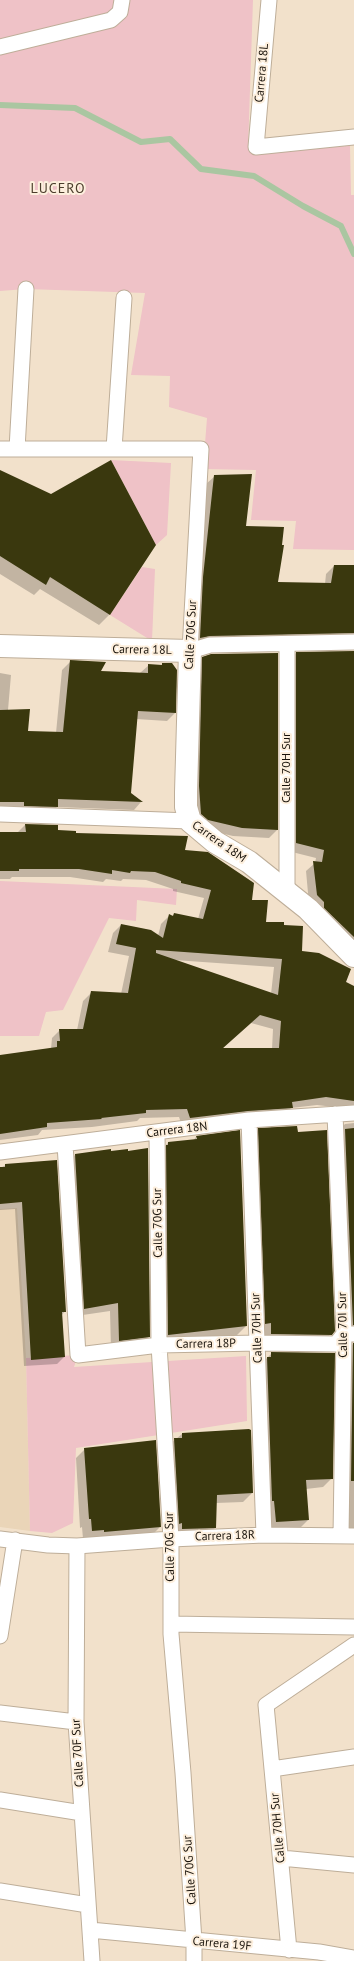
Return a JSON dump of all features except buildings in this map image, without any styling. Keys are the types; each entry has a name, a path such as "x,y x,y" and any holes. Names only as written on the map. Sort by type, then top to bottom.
{"street":[{"path":"0,47 111,20 120,12 122,0"},
{"name":"Carrera 18L","path":"269,0 256,147 354,137"},
{"path":"17,449 26,289"},
{"path":"0,449 114,449 124,298"},
{"name":"Calle 70G Sur","path":"114,449 201,449 190,651 186,792 186,807 190,821"},
{"name":"Carrera 18L","path":"0,646 190,651 210,645 354,642"},
{"name":"Calle 70H Sur","path":"287,644 287,892"},
{"name":"Carrera 18M","path":"0,814 190,821 201,831 244,859 314,914 354,956"},
{"name":"Carrera 18N","path":"0,1152 249,1120 354,1113"},
{"name":"Calle 70I Sur","path":"334,1114 349,1334 348,1536"},
{"name":"Calle 70H Sur","path":"249,1120 264,1535"},
{"name":"Calle 70G Sur","path":"157,1132 159,1345 171,1539 171,1624 194,1942 194,1961"},
{"name":"Carrera 18P","path":"65,1144 78,1355 159,1345 258,1343 336,1344 349,1334"},
{"name":"Carrera 18R","path":"0,1538 48,1545 77,1546 171,1539 264,1535 348,1536"},
{"path":"0,1636 15,1540"},
{"name":"Calle 70F Sur","path":"77,1546 76,1722 92,1961"},
{"path":"171,1624 354,1627"},
{"name":"Calle 70H Sur","path":"289,1950 266,1705 354,1645"},
{"path":"0,1713 76,1722"},
{"path":"272,1769 354,1757"},
{"path":"0,1800 82,1813"},
{"path":"281,1858 354,1865"},
{"path":"0,1891 88,1904"},
{"name":"Carrera 19F","path":"90,1930 354,1958"}],"shaded area":[{"path":"0,0 253,0 248,150 350,146 351,195 354,195 354,550 293,549 296,521 251,520 256,470 203,469 207,418 169,407 170,376 131,375 145,293 26,289 0,291"},
{"path":"111,460 171,463 167,535 156,545"},
{"path":"142,567 155,569 152,641 110,615"},
{"path":"0,881 177,889 176,905 137,900 136,921 109,918 63,1010 46,1012 39,1036 0,1036"},
{"path":"17,1208 26,1358 30,1531 0,1527 0,1209"},
{"path":"78,1355 74,1367 246,1356 247,1421 76,1448 73,1523 52,1533 30,1531 26,1358"}],"waterway":[{"path":"0,105 75,108 141,142 170,139 201,169 254,176 303,206 341,226 354,254"}],"district":[{"name":"LUCERO","path":"58,189"}]}
